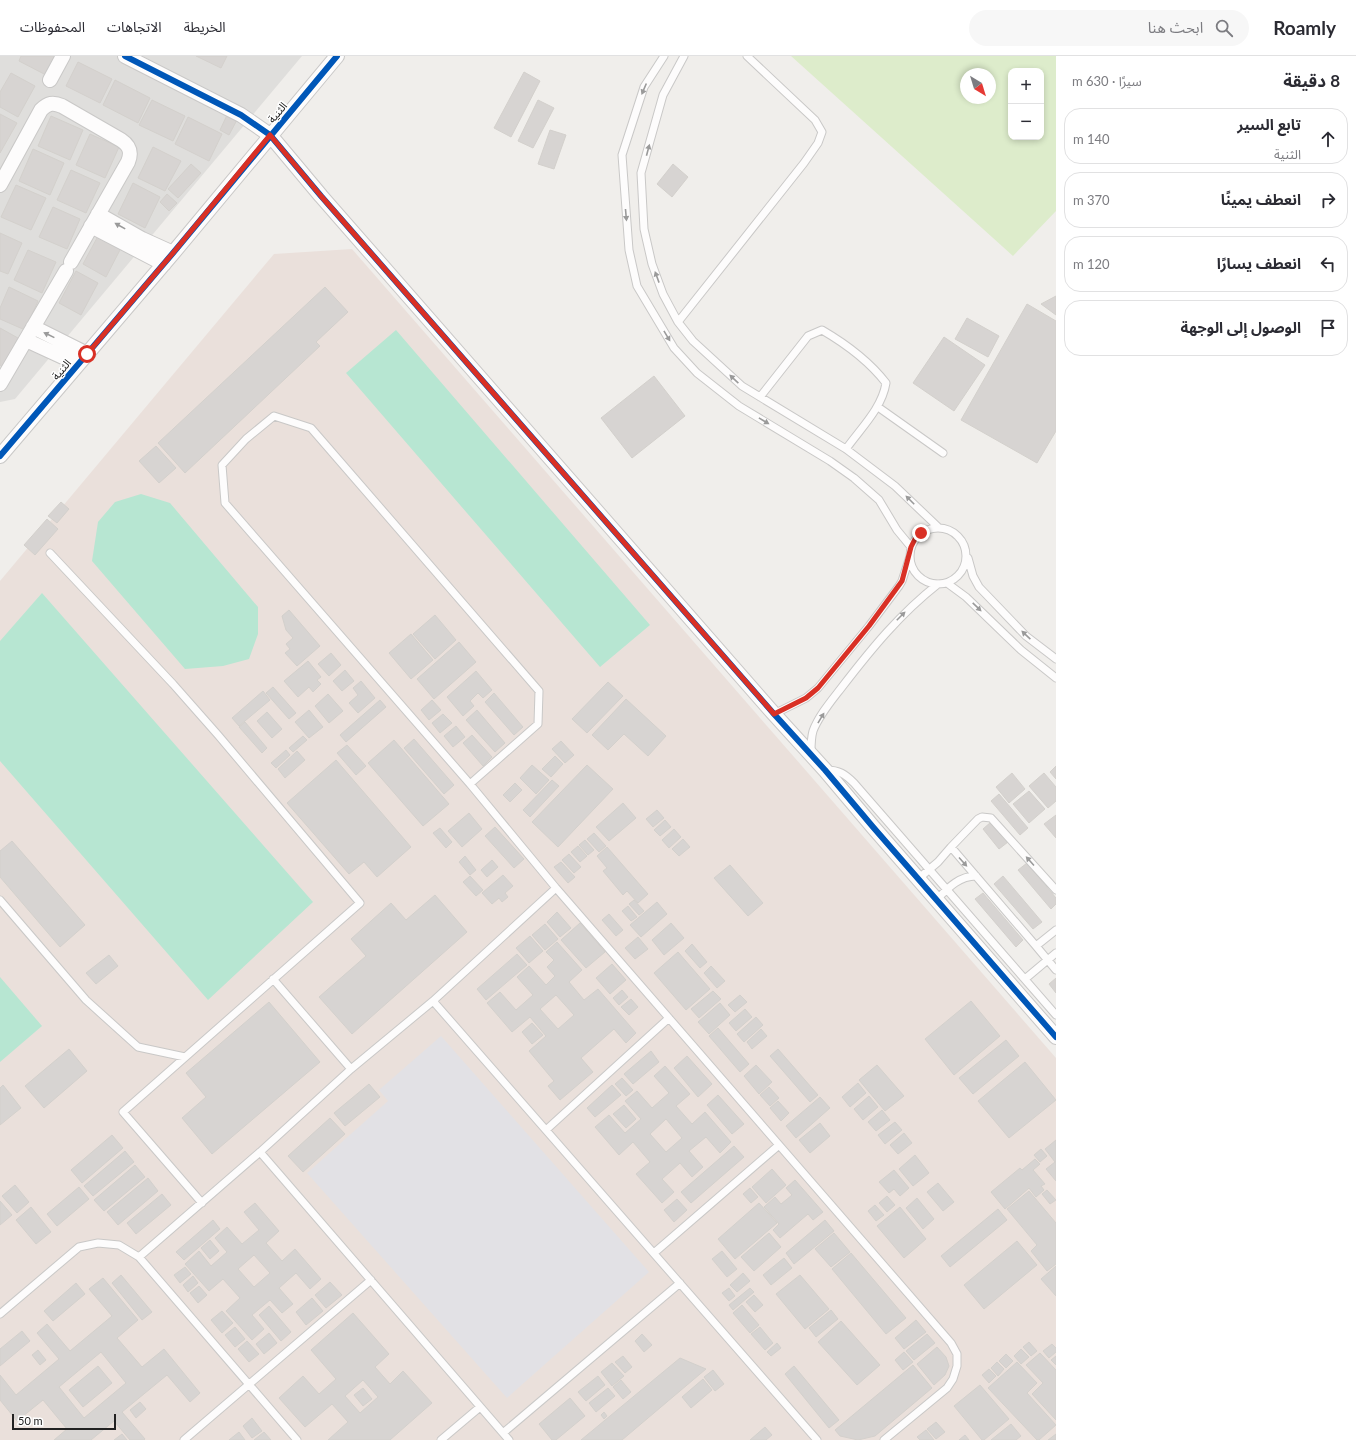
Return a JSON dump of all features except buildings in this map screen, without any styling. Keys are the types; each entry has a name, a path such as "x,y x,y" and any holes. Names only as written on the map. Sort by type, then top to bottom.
{"street":[{"path":"50,80 63,56"},
{"path":"125,56 241,115 270,135 321,196 774,714 825,770 1056,1037"},
{"name":"الثنية","path":"1,455 337,56"},
{"path":"0,185 41,110 47,104 54,103 121,140 128,145 131,154 128,162 0,384"},
{"path":"98,214 142,238 168,258"},
{"path":"91,226 168,258"},
{"path":"33,327 83,359"},
{"path":"26,340 83,359"}],"lane":[{"path":"664,56 644,87 622,155 629,250 637,286 674,348 697,373 739,406 830,461 854,478 878,500 897,530 911,547"},
{"path":"684,56 663,95 641,173 644,229 652,264 663,294 678,322 693,341 742,386 846,449 895,486 938,527"},
{"path":"678,322 804,163 818,143 822,132 816,120 747,56"},
{"path":"760,397 808,336 822,330 835,338 875,369 886,383 884,394 878,407 846,449"},
{"path":"878,407 943,453"},
{"path":"470,784 538,724 540,691 311,428 274,416 246,439 222,465 226,502 470,784 556,888 951,1343 958,1354 957,1366 953,1379 947,1388 887,1439"},
{"path":"774,714 806,698 818,688 869,626 899,586 902,581 910,556 911,547 915,539 929,528 947,528 955,532 961,538 966,546 973,576 978,587 1026,636 1056,659"},
{"path":"50,553 173,684 360,903 123,1112 202,1202"},
{"path":"910,556 911,565 915,573 929,583 938,584 947,583 962,572 966,564 967,555"},
{"path":"947,583 966,596 1021,650 1056,678"},
{"path":"810,754 813,731 822,715 873,646 913,604 938,584"},
{"path":"825,770 836,770 849,778 1056,1015"},
{"path":"918,879 930,869 978,819 982,817 991,818 1056,890"},
{"path":"951,848 1056,970"},
{"path":"936,900 960,879 976,876"},
{"path":"139,1257 260,1152 350,1069 433,1001 556,888"},
{"path":"0,900 86,1000 138,1047 185,1057"},
{"path":"1036,946 1056,930"},
{"path":"1025,979 1056,953"},
{"path":"273,979 350,1069"},
{"path":"433,1001 818,1440"},
{"path":"546,1130 669,1018"},
{"path":"654,1254 779,1144"},
{"path":"260,1152 509,1440"},
{"path":"0,1314 79,1247 98,1243 118,1245 139,1257 297,1440"},
{"path":"184,1440 371,1280"},
{"path":"503,1433 680,1283"},
{"path":"441,1440 480,1407"}],"shaded area":[{"path":"0,56 302,56 15,399 0,402"},
{"path":"352,249 1056,1058 1056,1440 0,1440 0,581 274,254"},
{"path":"441,1036 649,1272 507,1398 307,1173 388,1101 379,1090"}],"green space":[{"path":"791,56 1056,56 1056,211 1013,256"},
{"path":"396,330 650,625 600,667 346,373"},
{"path":"141,494 170,503 258,607 258,634 249,659 223,666 185,669 92,561 98,522 115,502"},
{"path":"42,593 313,902 208,1000 0,761 0,641"},
{"path":"0,977 42,1026 0,1062"}],"cycle path":[{"path":"125,56 241,115 270,135 321,196 774,714 825,770 1056,1037"},
{"path":"0,456 173,253 337,56"}],"route":[{"path":"87,354 173,253 270,135 321,196 774,714 806,698 818,688 869,626 902,581 910,556 911,547 915,539 921,533"}]}
